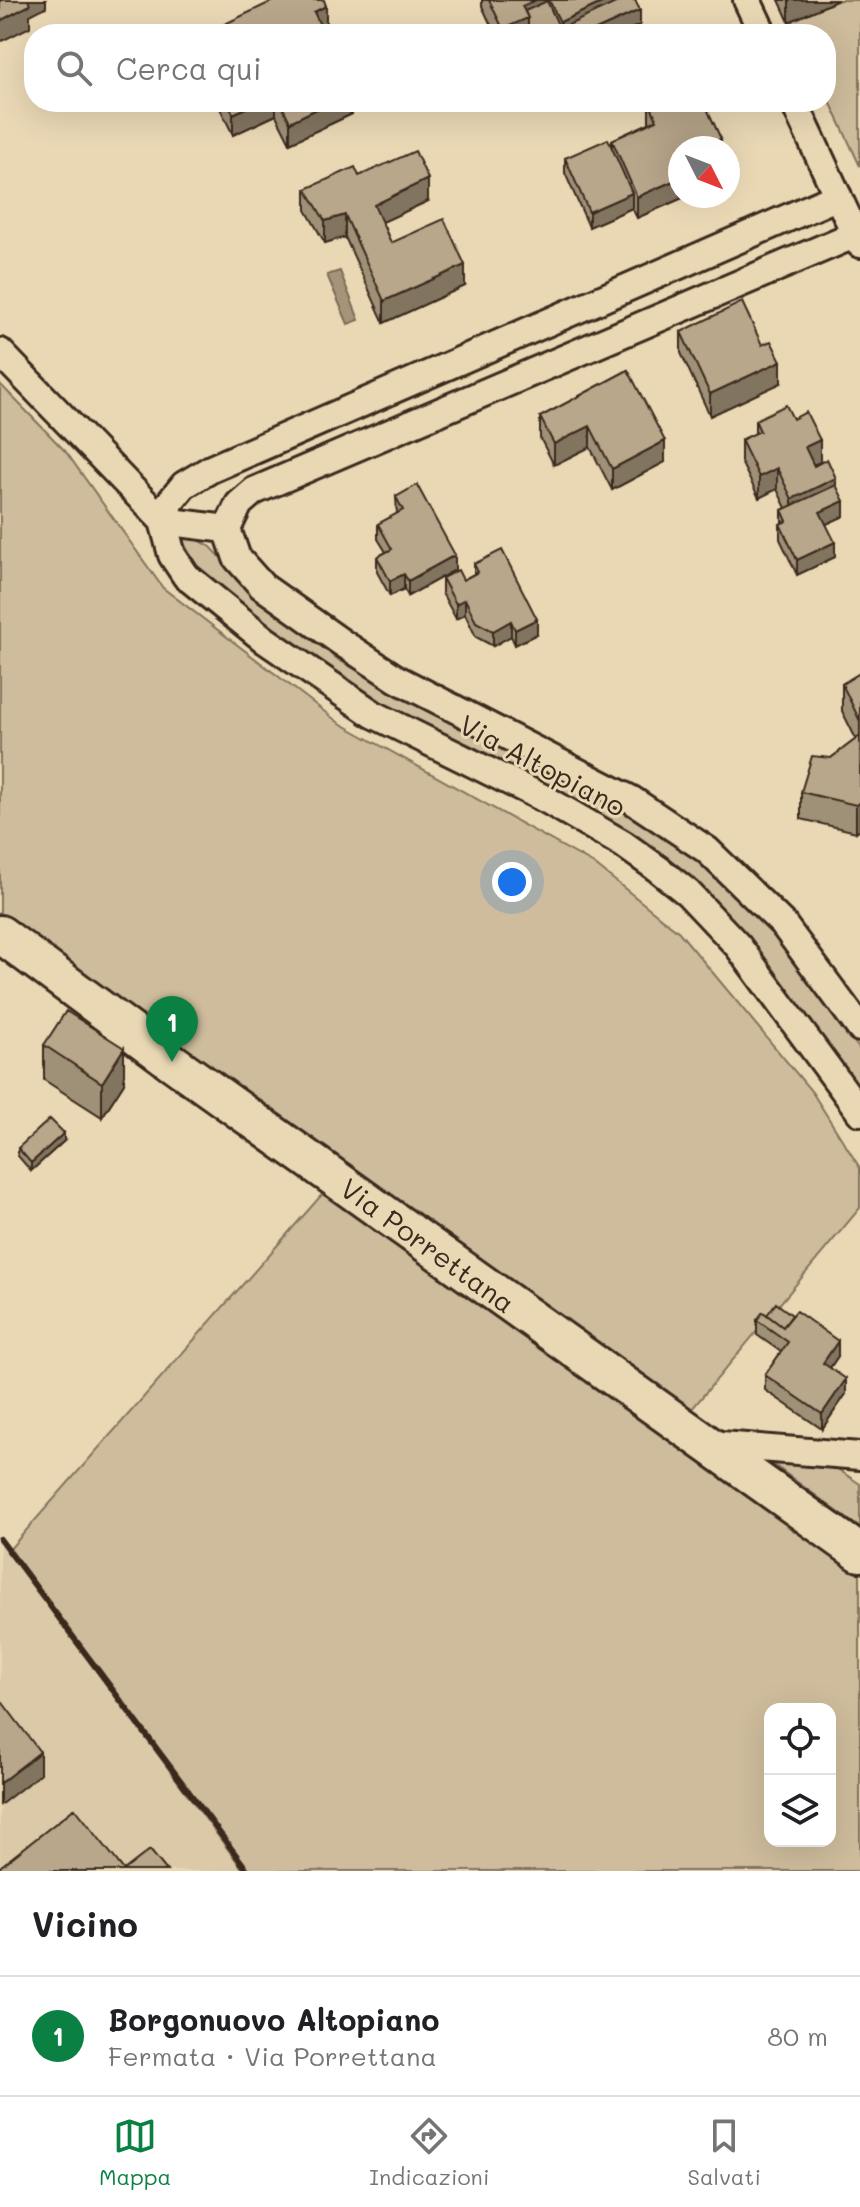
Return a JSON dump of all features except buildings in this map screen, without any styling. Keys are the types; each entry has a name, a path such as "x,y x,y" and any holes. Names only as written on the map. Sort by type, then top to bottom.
{"main road":[{"name":"Via Porrettana","path":"0,934 172,1062 860,1553"}],"street":[{"path":"747,0 758,24"},
{"path":"799,112 838,196 858,239 254,491 239,504 227,529 163,521 167,506 184,485 211,469 838,196"},
{"name":"Via Altopiano","path":"0,352 163,521 172,555 186,576 265,640 373,714 547,800 623,844 688,893 738,946 776,994 860,1112"},
{"name":"Via Altopiano","path":"227,529 237,558 262,586 341,642 397,679 632,800 707,850 783,924 860,1028"},
{"path":"708,1444 860,1456"}],"shaded area":[{"path":"783,0 860,0 860,166 835,112 836,24 794,24"},
{"path":"340,271 359,320 348,324 327,275"},
{"path":"0,384 66,452 163,588 338,722 594,864 679,932 812,1092 860,1168 860,1208 676,1428 860,1563 860,1871 244,1871 8,1551 334,1181 0,935"},
{"path":"193,537 211,547 264,603 340,661 645,823 723,879 779,940 860,1050 860,1095 729,923 277,642 200,571 182,540"},
{"path":"766,1459 833,1466 860,1484 860,1528"},
{"path":"0,1540 244,1871 0,1871"}],"railway":[{"path":"0,1539 248,1871"}],"place":[{"name":"Borgonuovo Altopiano","path":"172,1062"}]}
